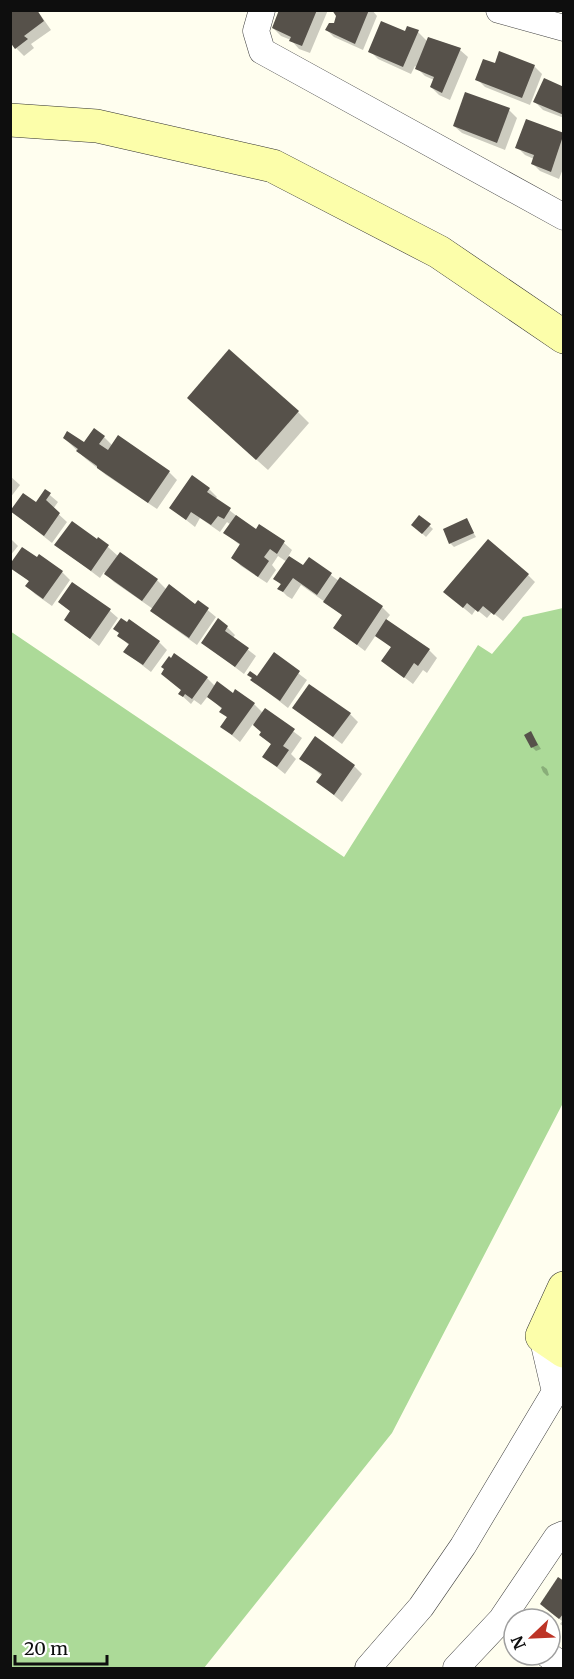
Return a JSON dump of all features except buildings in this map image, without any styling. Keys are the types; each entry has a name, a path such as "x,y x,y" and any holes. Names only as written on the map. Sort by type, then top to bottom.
{"street":[{"path":"262,10 256,31 262,51 562,213"},
{"path":"499,10 564,28"},
{"path":"10,120 97,126 273,166 439,252 564,337"},
{"path":"368,1668 421,1607 464,1546 555,1392 553,1344 564,1288"},
{"path":"518,1607 557,1537 564,1534"},
{"path":"456,1668 502,1630"}],"green space":[{"path":"563,608 563,1103 392,1433 204,1668 11,1668 10,631 344,857 478,645 492,654 523,617"}]}
